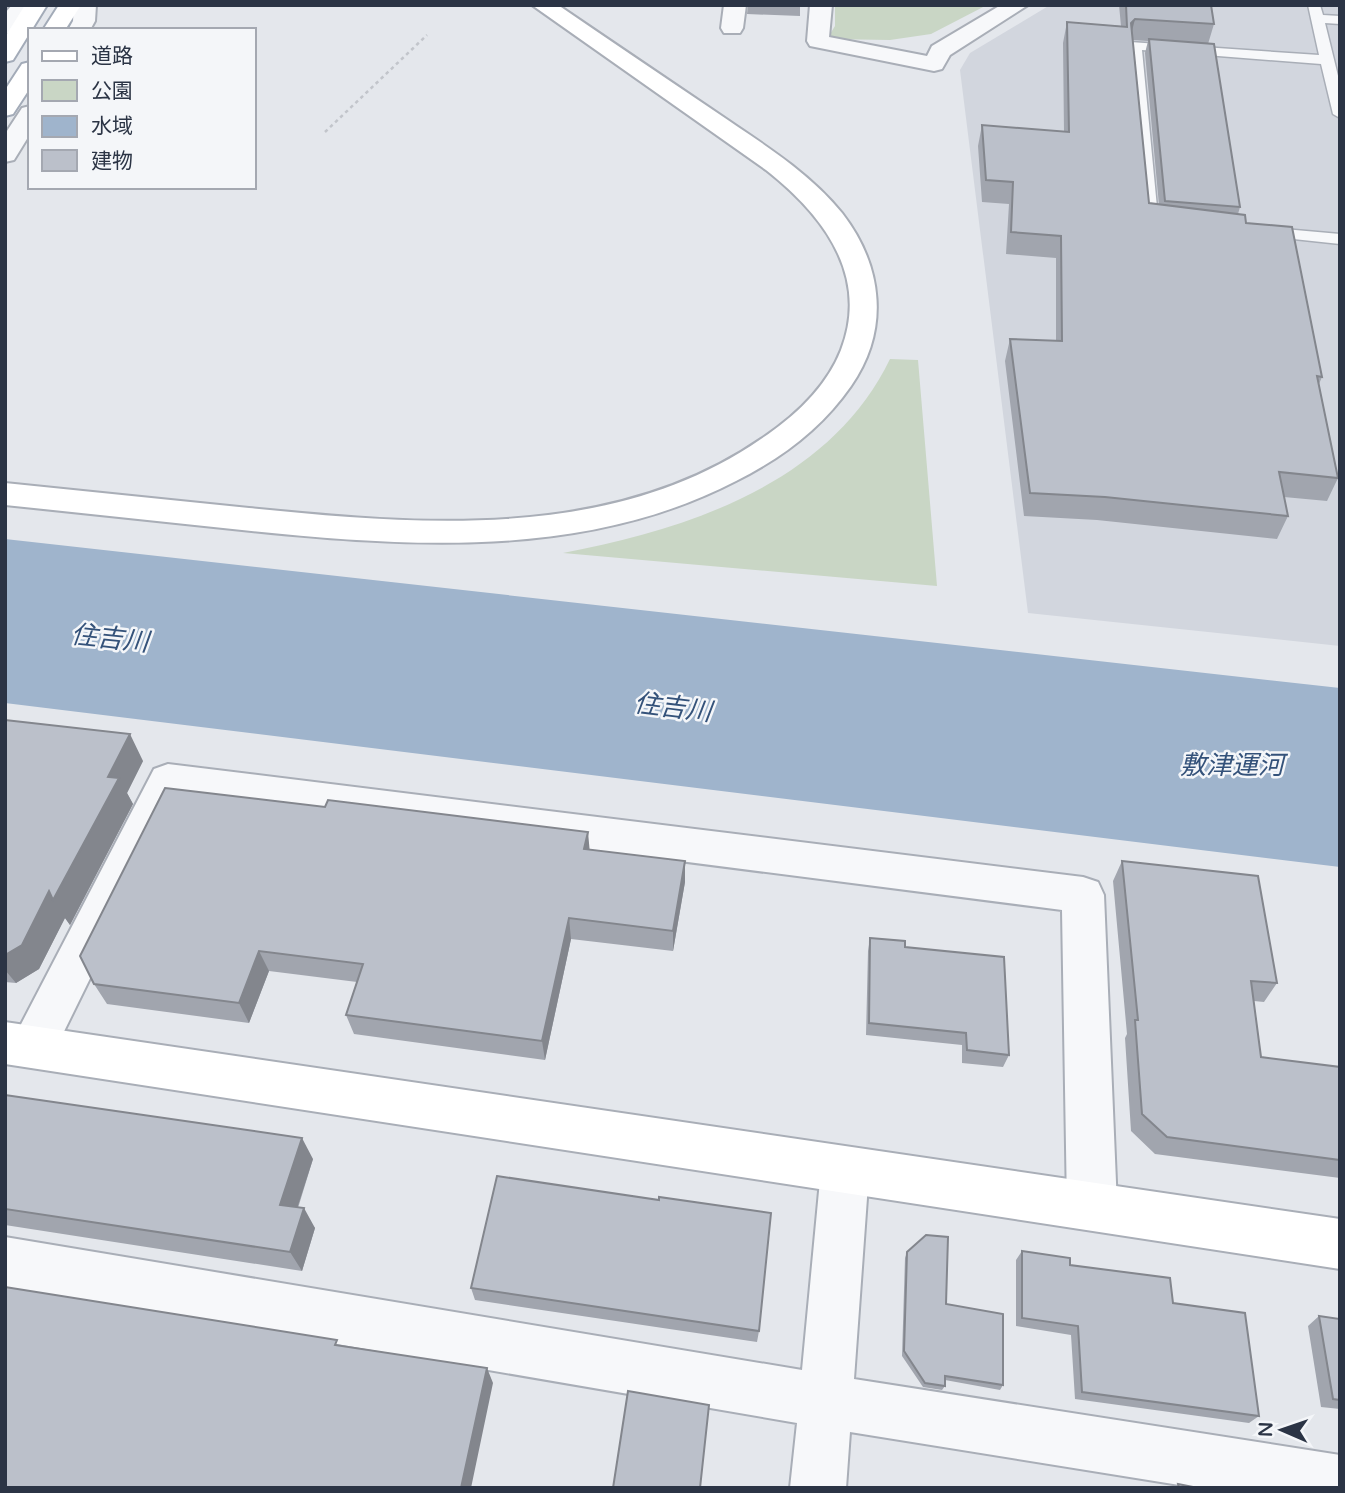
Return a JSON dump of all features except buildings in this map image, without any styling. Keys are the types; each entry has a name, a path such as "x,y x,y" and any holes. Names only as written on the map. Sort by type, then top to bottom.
{"street":[{"path":"5,27 24,5"},
{"path":"5,55 36,5"},
{"path":"55,28 70,5"},
{"path":"80,28 84,21 85,5"},
{"path":"5,494 341,528 469,532 592,519 642,507 715,480 776,445 816,411 849,368 861,338 866,314 862,278 842,233 811,195 769,160 543,5"},
{"path":"732,28 736,5"},
{"path":"821,5 818,41 934,64 940,51 1017,5"},
{"path":"5,109 28,72"},
{"path":"5,155 28,116"},
{"path":"1092,1206 1083,895 168,780 19,1045 1340,1244"},
{"path":"818,1488 845,1170"},
{"path":"5,1262 826,1401 1340,1482"}],"lane":[{"path":"1316,12 1340,20"},
{"path":"1316,12 1340,114"},
{"path":"1178,225 1151,222 1135,46 1327,60"},
{"path":"1245,230 1340,239"}],"path":[{"path":"325,132 426,35"}],"shaded area":[{"path":"1050,5 1340,5 1340,646 1028,613 960,70 970,53"}],"green space":[{"path":"835,5 987,5 931,34 890,40 827,39 835,26"},
{"path":"890,359 918,360 937,586 563,553 659,530 706,514 751,494 793,469 831,438 864,402"}],"water":[{"name":"敷津運河","path":"5,539 1340,688 1340,867 5,703"}],"water label":[{"name":"住吉川","path":"110,638"},
{"name":"住吉川","path":"673,707"}]}
